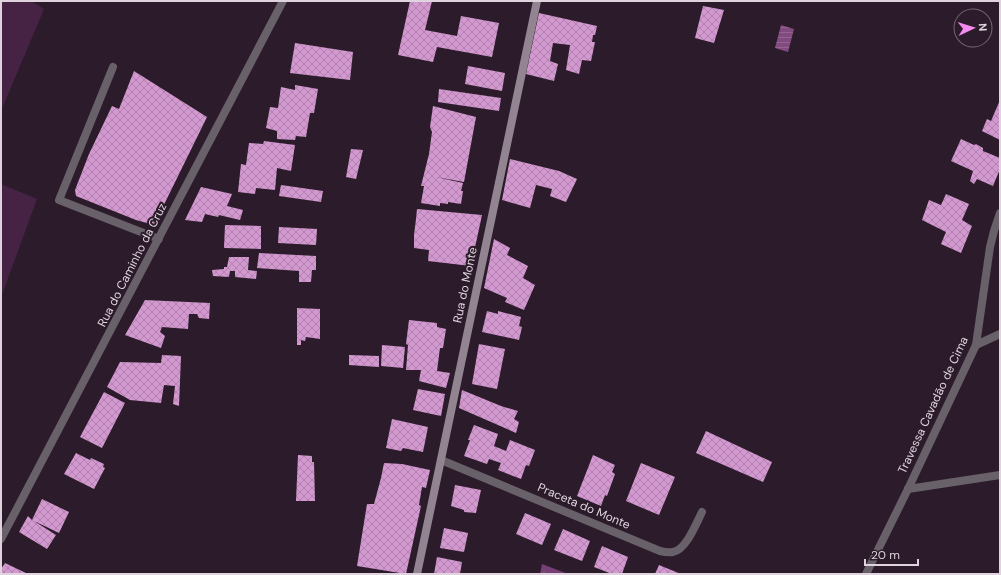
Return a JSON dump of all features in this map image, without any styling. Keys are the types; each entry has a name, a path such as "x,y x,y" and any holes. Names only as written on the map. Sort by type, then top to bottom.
{"street":[{"name":"Rua do Caminho da Cruz","path":"1,539 4,528 284,1"},
{"name":"Rua do Monte","path":"416,574 537,1"},
{"path":"113,67 59,200 158,240"},
{"name":"Travessa Cavadão de Cima","path":"866,574 976,345 990,247 1000,213"},
{"path":"976,345 1000,334"},
{"name":"Praceta do Monte","path":"441,460 660,551 674,552 684,544 702,512"},
{"path":"908,489 1000,475"}],"shaded area":[{"path":"1,1 31,1 44,9 1,111"},
{"path":"781,25 794,29 788,52 775,48"},
{"path":"1,184 37,199 1,297"}],"green space":[{"path":"542,564 568,574 540,574"}],"building":[{"path":"410,1 432,1 425,30 457,36 461,16 499,23 492,57 437,47 433,62 398,55"},
{"path":"703,6 724,10 714,43 695,38"},
{"path":"539,13 597,26 595,35 593,35 592,42 595,42 591,61 582,60 579,74 566,70 570,45 553,43 550,61 558,64 554,81 526,74"},
{"path":"295,43 353,52 350,80 290,73"},
{"path":"468,66 505,73 502,91 465,84"},
{"path":"134,71 207,117 154,225 136,220 76,196 75,190 89,154 112,106 119,109"},
{"path":"295,85 318,89 314,113 310,113 306,137 296,136 295,140 277,139 277,131 266,128 270,107 278,108 281,87 295,90"},
{"path":"439,89 501,98 499,111 438,102"},
{"path":"1000,100 1000,140 982,131 987,119 991,121"},
{"path":"433,106 476,117 464,182 436,177 463,183 461,191 463,191 461,204 448,202 448,204 440,203 440,206 421,203 424,186 421,186 429,154 432,132 430,127"},
{"path":"961,139 974,145 976,144 983,148 983,151 1000,158 1000,169 993,186 977,179 974,184 970,181 973,171 951,161"},
{"path":"264,141 295,145 291,171 277,168 275,190 256,188 255,194 238,192 241,164 246,165 249,143 263,144"},
{"path":"351,149 363,150 356,179 346,177"},
{"path":"510,159 559,171 577,179 566,202 550,196 552,189 536,185 530,208 502,200"},
{"path":"281,185 323,191 321,202 279,196"},
{"path":"201,187 232,194 227,206 243,210 240,220 219,215 218,217 205,214 202,222 185,220"},
{"path":"946,194 969,204 962,220 972,226 961,253 941,244 946,232 922,220 929,200 941,205"},
{"path":"417,209 482,215 471,266 428,261 429,250 414,248"},
{"path":"225,225 261,226 261,249 224,248"},
{"path":"279,227 317,229 316,245 278,243"},
{"path":"494,239 510,248 507,255 528,266 523,278 535,285 524,310 505,302 507,298 484,288"},
{"path":"259,253 316,256 316,270 312,270 311,282 299,282 299,271 257,268"},
{"path":"229,257 249,257 248,270 257,271 256,279 235,277 235,271 230,271 229,277 213,276 212,270 224,269 224,267 227,267"},
{"path":"145,300 210,303 209,319 199,318 197,314 189,314 188,329 162,327 160,332 165,336 161,348 125,335"},
{"path":"297,308 320,309 320,339 306,337 305,341 301,340 301,345 297,345"},
{"path":"487,311 498,314 498,311 521,317 519,326 522,327 519,340 482,332"},
{"path":"409,320 437,323 437,327 446,329 443,348 440,348 437,371 450,373 446,388 419,381 421,370 406,370 408,345 406,344"},
{"path":"479,344 505,349 497,389 472,384"},
{"path":"382,345 405,347 403,368 381,366"},
{"path":"162,355 181,356 179,406 173,404 175,386 164,385 161,403 130,400 107,387 120,362 161,363"},
{"path":"349,355 379,356 379,367 349,365"},
{"path":"418,389 445,394 441,416 413,410"},
{"path":"462,390 501,406 518,411 514,419 519,422 516,433 459,408"},
{"path":"104,392 125,403 102,448 80,437"},
{"path":"392,419 428,427 423,452 403,448 401,451 386,448"},
{"path":"474,425 498,434 494,446 506,451 510,440 535,450 529,466 526,465 521,479 498,470 501,463 489,459 487,464 464,456"},
{"path":"706,431 772,462 763,482 696,453"},
{"path":"76,453 90,460 91,458 104,464 103,467 105,468 94,489 64,474"},
{"path":"298,455 312,456 312,462 314,462 315,501 296,501"},
{"path":"593,455 615,465 612,472 615,474 607,496 605,495 601,506 577,496"},
{"path":"384,463 402,464 430,470 426,488 422,487 419,505 421,506 406,574 357,566 367,504 374,504"},
{"path":"641,463 675,477 659,515 626,501"},
{"path":"455,485 481,490 476,513 464,512 464,510 451,506"},
{"path":"42,499 69,512 59,533 34,521 56,535 47,549 19,532 28,516 32,520"},
{"path":"525,513 551,524 542,545 516,534"},
{"path":"444,528 468,533 464,552 440,548"},
{"path":"563,529 590,541 582,561 554,550"},
{"path":"602,546 628,557 622,574 612,574 594,567"},
{"path":"437,557 462,562 460,574 434,574"},
{"path":"5,563 28,574 1,574 1,569"},
{"path":"659,565 681,574 655,574"}]}
